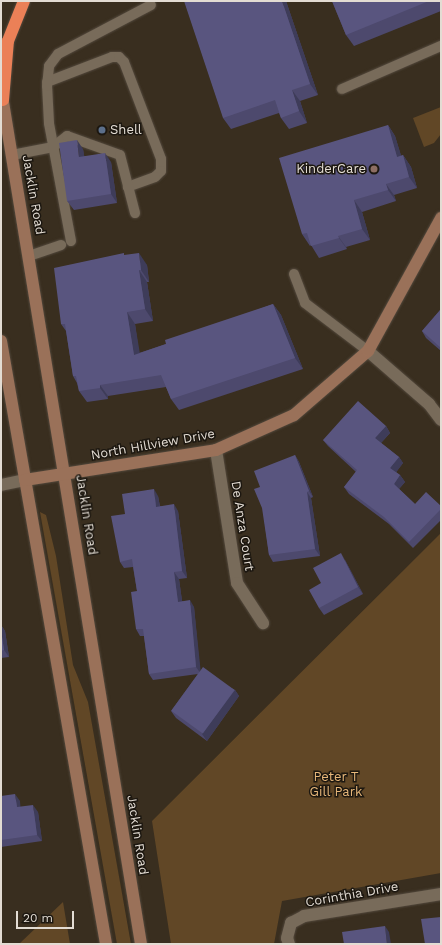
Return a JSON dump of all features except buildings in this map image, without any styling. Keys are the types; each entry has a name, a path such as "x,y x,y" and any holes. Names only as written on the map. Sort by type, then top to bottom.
{"highway":[{"path":"2,95 8,41 24,1"}],"main road":[{"name":"Jacklin Road","path":"2,95 66,474 141,944"},
{"name":"North Hillview Drive","path":"25,480 216,450 294,415 368,351 441,218"},
{"path":"1,341 106,944"}],"street":[{"path":"368,351 430,404 441,420"},
{"name":"De Anza Court","path":"216,450 237,583 263,623"},
{"name":"North Hillview Drive","path":"1,485 25,480"},
{"name":"Corinthia Drive","path":"289,944 287,938 291,923 304,916 441,894"}],"lane":[{"path":"71,240 53,147 47,82 49,66 58,54 151,5"},
{"path":"342,88 441,46"},
{"path":"47,82 112,57 119,57 124,62 161,159 161,171 155,177 128,186"},
{"path":"12,155 53,147 67,136 120,155 136,213"},
{"path":"29,256 61,245"},
{"path":"294,274 305,303 368,351"}],"green space":[{"path":"441,107 441,134 434,143 424,147 413,118"},
{"path":"40,512 46,515 56,556 73,665 88,702 131,944 117,944"},
{"name":"Peter T Gill Park","path":"441,533 441,873 282,901 274,944 171,944 152,821"},
{"path":"63,902 70,944 19,944"}],"place":[{"name":"Shell","path":"102,130"},
{"name":"KinderCare","path":"374,169"}]}
